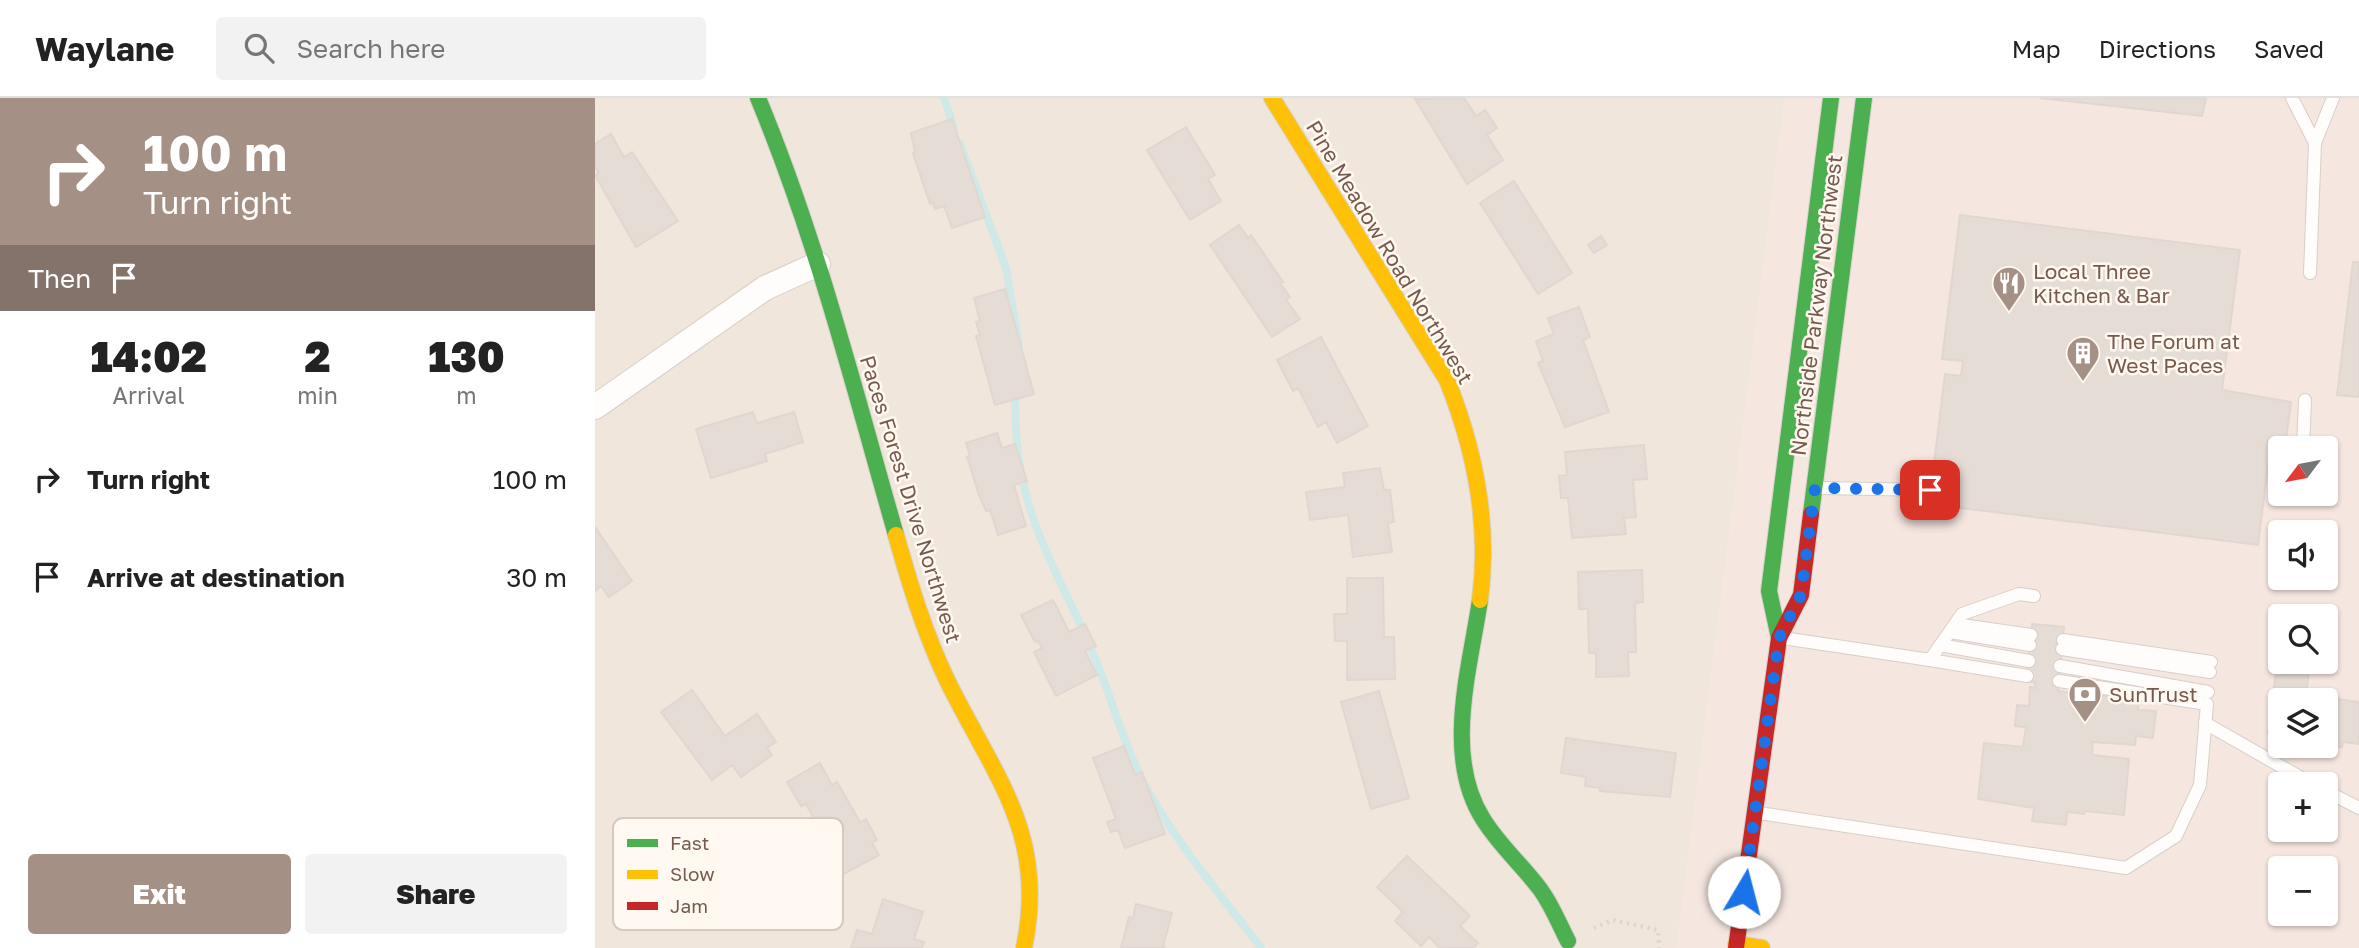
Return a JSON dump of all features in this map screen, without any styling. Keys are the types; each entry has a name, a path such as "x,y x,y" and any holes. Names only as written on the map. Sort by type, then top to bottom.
{"street":[{"name":"Paces Forest Drive Northwest","path":"758,98 782,151 818,264 920,615 950,688 1012,802 1023,832 1031,896 1024,948"},
{"name":"Pine Meadow Road Northwest","path":"1272,98 1447,380 1463,418 1473,453 1484,547 1481,593 1462,703 1466,776 1472,800 1515,865 1538,887 1568,941"},
{"name":"Northside Parkway Northwest","path":"1779,638 1769,590 1831,98"},
{"name":"Northside Parkway Northwest","path":"1736,946 1779,638 1801,595 1864,98"},
{"path":"595,407 765,288 818,264"},
{"path":"1736,946 1762,948"}],"lane":[{"path":"2292,98 2315,143"},
{"path":"2309,273 2315,143 2333,98"},
{"path":"2304,436 2305,400"},
{"path":"1815,488 1930,490"},
{"path":"1930,660 1962,614 2018,594 2034,596"},
{"path":"1953,628 2031,640"},
{"path":"1779,638 2027,676"},
{"path":"1940,645 2029,661"},
{"path":"2062,645 2210,667"},
{"path":"2060,666 2207,698"},
{"path":"2059,681 2207,698"},
{"path":"1755,813 2126,868 2176,836 2200,785 2207,698"},
{"path":"2205,723 2291,772"},
{"path":"2338,797 2359,808"},
{"path":"1718,948 1736,946"}],"path":[{"path":"1568,941 1613,919 1658,930 1659,948"}],"shaded area":[{"path":"595,98 1785,98 1677,948 595,948"},
{"path":"1785,98 2359,98 2359,948 1677,948"}],"building":[{"path":"1464,98 1476,116 1485,110 1497,128 1487,135 1503,160 1467,184 1415,99"},
{"path":"2040,98 2206,98 2202,116"},
{"path":"952,119 985,217 952,228 944,206 935,209 933,203 930,204 913,153 911,133"},
{"path":"1186,127 1215,175 1208,179 1221,201 1190,220 1147,150"},
{"path":"611,134 624,157 632,152 678,221 636,247 595,175 599,173 595,167 595,144"},
{"path":"1514,181 1572,273 1538,294 1480,203"},
{"name":"The Forum at West Paces","path":"1960,215 2240,250 2222,390 2291,402 2287,436 2268,436 2268,465 2258,545 1929,504 1945,374 1961,376 1963,361 1942,359"},
{"path":"1239,225 1248,238 1251,235 1283,282 1280,283 1290,297 1286,300 1300,319 1272,337 1210,245"},
{"path":"1601,236 1607,245 1594,253 1588,245"},
{"path":"2353,262 2359,262 2359,397 2337,395"},
{"path":"1005,289 1034,394 995,405 976,336 980,335 976,322 980,321 974,298"},
{"path":"1579,307 1590,337 1583,340 1609,412 1565,427 1538,363 1543,361 1536,341 1554,334 1548,318"},
{"path":"1321,337 1368,426 1337,443 1326,422 1318,427 1298,388 1293,391 1277,360"},
{"path":"753,412 757,423 794,412 803,442 765,454 767,461 711,478 696,429"},
{"path":"997,433 1002,448 1015,444 1027,481 1014,485 1026,526 998,535 990,510 986,511 979,495 967,457 970,456 966,443"},
{"path":"1644,445 1647,479 1633,480 1636,517 1624,518 1626,534 1572,538 1568,498 1561,498 1559,476 1567,475 1565,452"},
{"path":"1380,468 1384,490 1390,490 1394,522 1388,523 1392,552 1353,557 1348,515 1310,520 1306,492 1345,487 1343,473"},
{"path":"595,527 632,581 609,597 601,586 595,591"},
{"path":"1642,570 1643,602 1635,603 1636,652 1628,652 1629,676 1596,677 1596,653 1589,653 1588,609 1579,609 1578,572"},
{"path":"1347,578 1383,578 1384,637 1394,637 1395,679 1347,680 1347,641 1335,641 1334,614 1347,614"},
{"path":"1053,600 1069,632 1085,624 1096,646 1085,651 1097,675 1056,696 1034,652 1042,648 1038,641 1035,642 1021,615"},
{"name":"SunTrust","path":"2032,624 2064,627 2058,691 2139,699 2138,710 2156,711 2153,738 2136,736 2135,745 2093,742 2092,755 2129,759 2124,815 2067,812 2066,825 2032,821 2034,808 1978,799 1984,743 2023,747 2026,727 2015,726 2017,705 2029,706 2030,687 2035,688 2035,682 2026,682"},
{"path":"2276,674 2309,674 2307,688 2274,688"},
{"path":"692,690 725,736 757,714 776,742 767,748 772,755 741,777 732,765 712,780 661,712"},
{"path":"1379,691 1409,798 1371,809 1341,702"},
{"path":"2338,699 2359,702 2359,744 2343,742 2342,747 2338,747"},
{"path":"1566,738 1676,753 1670,797 1600,791 1600,788 1585,786 1586,777 1561,773"},
{"path":"1124,746 1135,775 1142,772 1165,834 1125,848 1118,830 1111,832 1107,822 1116,819 1093,758"},
{"path":"820,763 832,785 837,782 860,822 866,819 877,840 872,843 879,855 843,874 843,818 811,818 806,804 801,806 787,782"},
{"path":"1407,856 1470,916 1460,926 1478,943 1473,948 1440,948 1429,937 1421,946 1395,921 1403,912 1377,887"},
{"path":"883,899 923,912 914,939 924,942 922,948 851,948 857,930 872,934"},
{"path":"1136,904 1172,913 1163,947 1166,948 1121,948 1129,917 1133,918"}],"waterway":[{"path":"944,98 954,128"},
{"path":"960,144 1006,268 1019,346"},
{"path":"1015,390 1017,448 1029,505 1042,542 1092,651 1134,763 1177,837 1261,948"}],"traffic: fast":[{"path":"758,98 817,260 896,535"},
{"path":"1779,638 1769,591 1831,98"},
{"path":"1811,514 1864,98"},
{"path":"1480,600 1463,711 1464,768 1471,794 1483,819 1544,895 1568,941"}],"traffic: slow":[{"path":"1272,98 1447,380 1465,433 1478,488 1483,543 1480,600"},
{"path":"896,535 939,663 998,777 1023,838 1029,872 1030,908 1024,948"},
{"path":"1736,944 1762,948"}],"traffic: jam":[{"path":"1736,948 1779,638 1801,595 1811,514"}],"place":[{"name":"Local Three Kitchen & Bar","path":"2009,313"},
{"name":"The Forum at West Paces","path":"2083,383"},
{"name":"SunTrust","path":"2085,724"}],"route":[{"path":"1744,892 1779,638 1801,595 1815,488 1930,490"}]}
